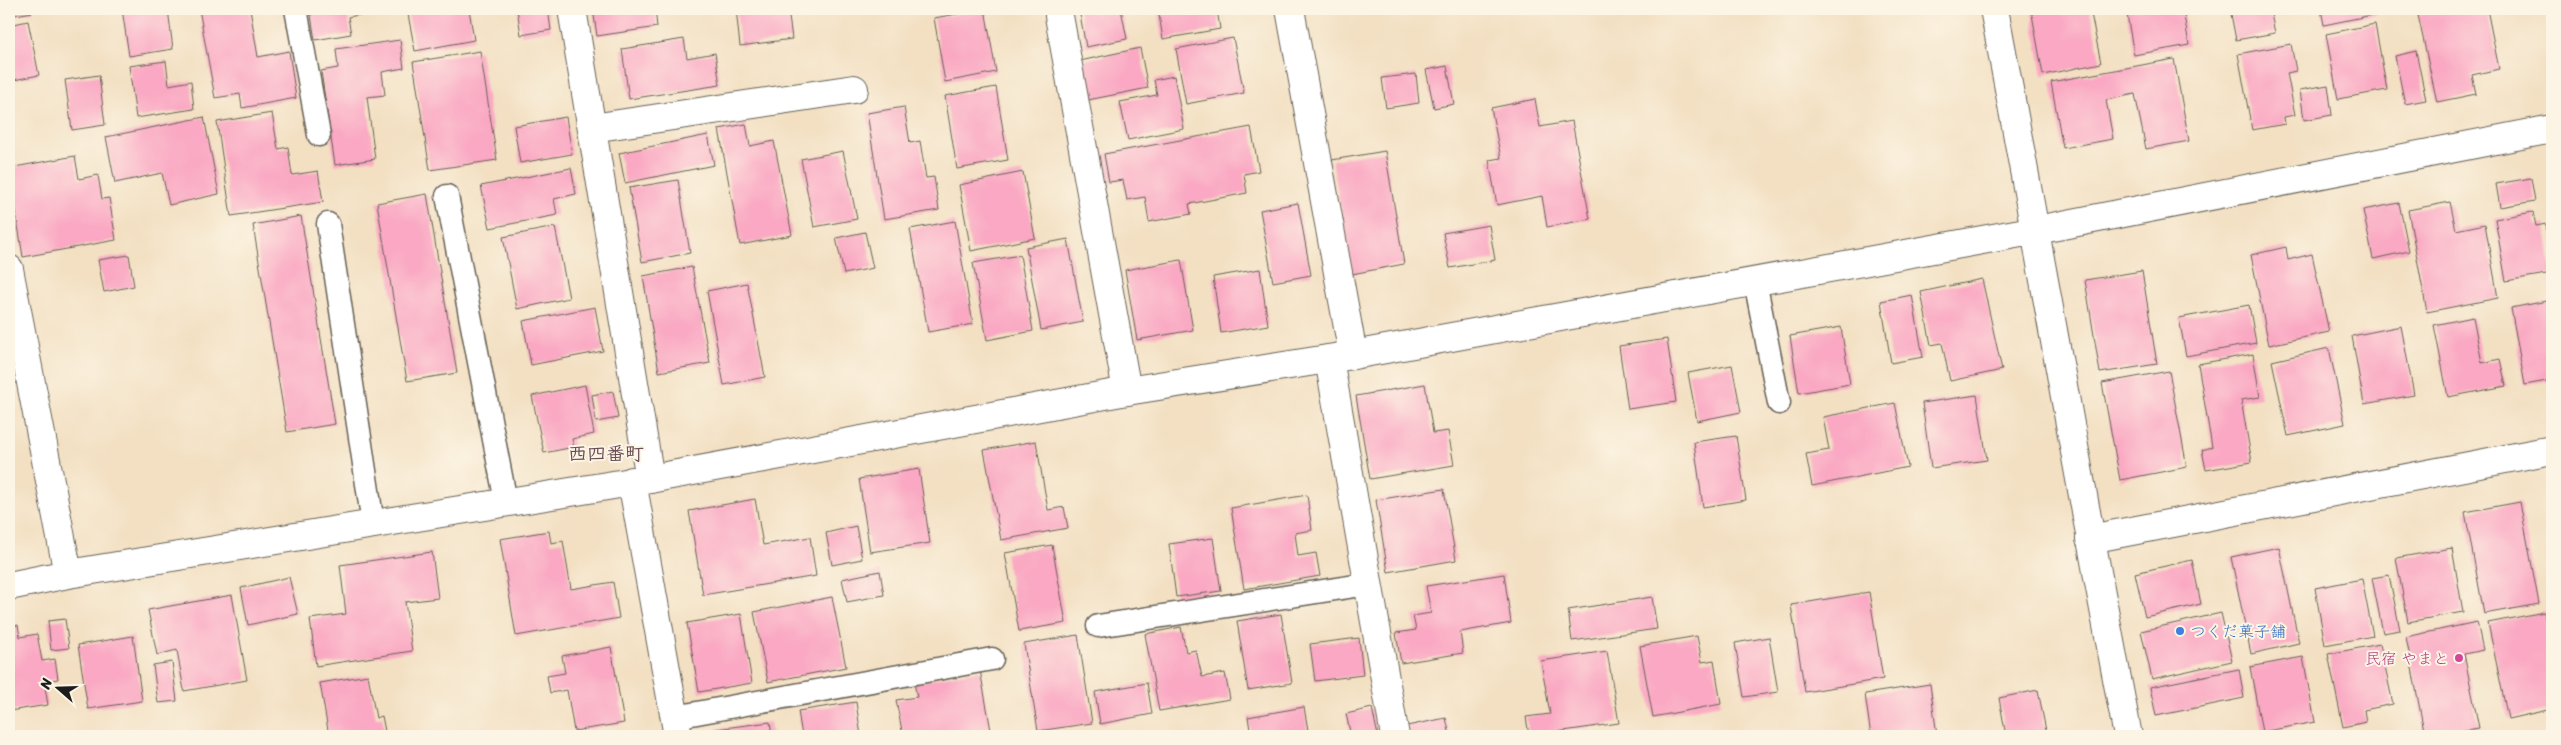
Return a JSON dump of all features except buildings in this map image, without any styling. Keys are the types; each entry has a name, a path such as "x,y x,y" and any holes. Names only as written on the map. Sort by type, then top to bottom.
{"street":[{"path":"572,9 592,128 676,727"},
{"path":"1290,9 1341,357 1368,584 1395,736"},
{"path":"1994,9 2037,230 2090,539 2128,736"},
{"path":"1059,16 1128,391"},
{"path":"592,128 854,89"},
{"path":"9,586 68,574 641,480 1128,391 1341,357 2037,230 2552,129"},
{"path":"9,273 68,574"},
{"path":"2090,539 2552,450"}],"lane":[{"path":"296,9 319,134"},
{"path":"447,196 506,502"},
{"path":"328,224 373,524"},
{"path":"1755,281 1779,403"},
{"path":"1098,626 1368,584"},
{"path":"676,727 992,659"}],"place":[{"name":"つくだ菓子舗","path":"2180,631"},
{"name":"民宿 やまと","path":"2459,658"}],"district":[{"name":"西四番町","path":"606,453"}]}
